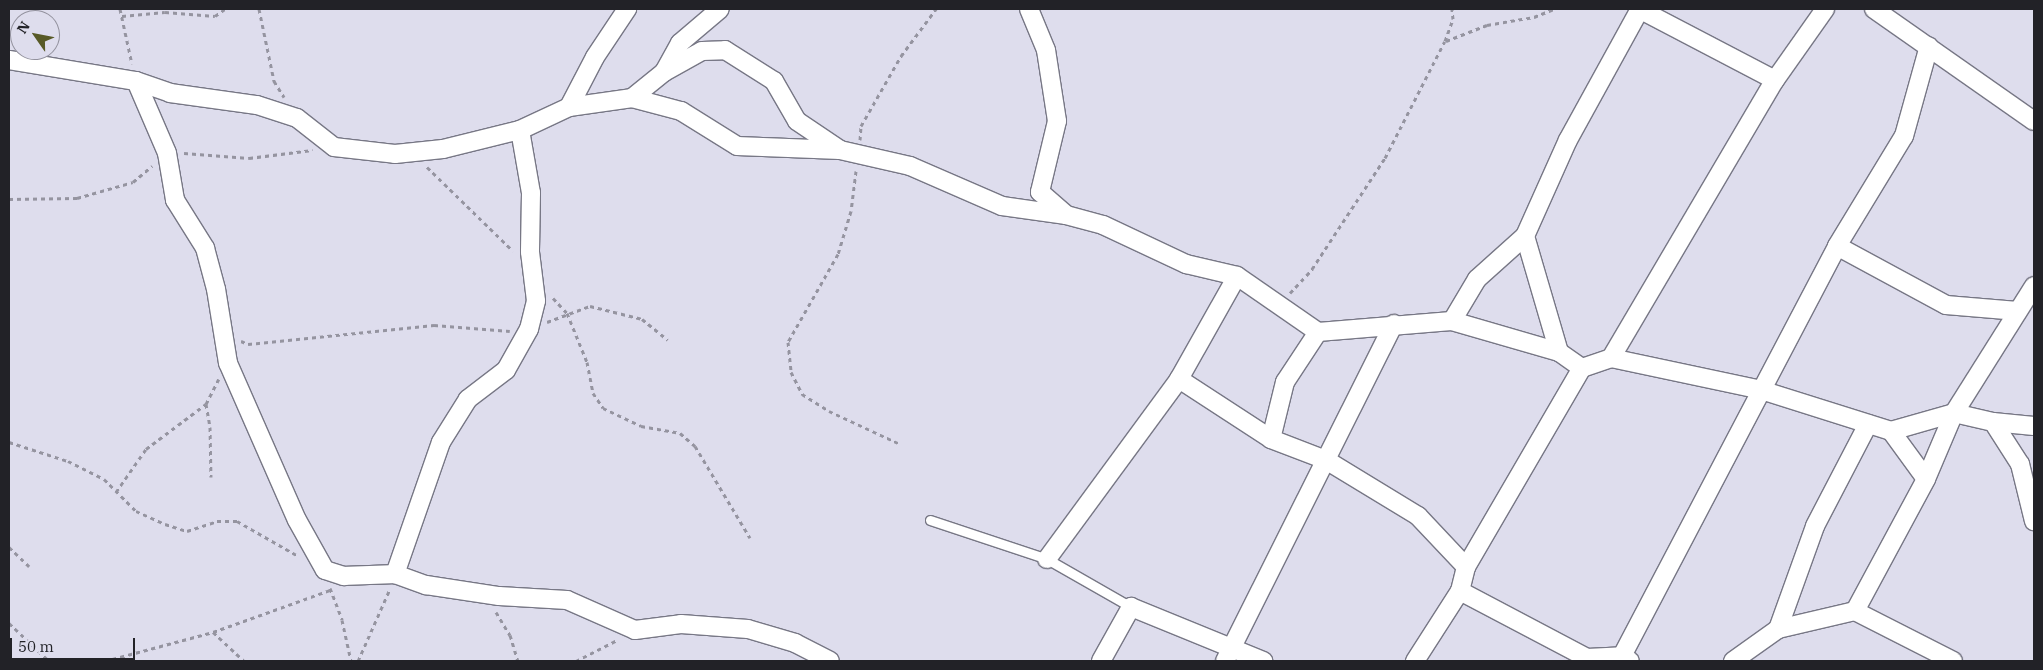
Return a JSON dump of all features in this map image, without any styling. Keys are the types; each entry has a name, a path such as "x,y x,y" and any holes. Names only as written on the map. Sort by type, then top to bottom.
{"street":[{"path":"569,107 595,57 627,9"},
{"path":"664,72 680,43 720,9"},
{"path":"1029,9 1046,50 1057,121 1040,192 1066,215"},
{"path":"1452,321 1477,279 1525,236 1568,140 1639,9 1775,80"},
{"path":"1611,358 1775,80 1825,9"},
{"path":"1874,9 2034,121"},
{"path":"1460,591 1586,660 1626,658 1761,390 1838,246 1904,136 1929,46"},
{"path":"632,98 664,72 702,52 725,50 774,81 797,121 840,150"},
{"path":"9,60 136,81 170,93 257,105 298,118 334,147 409,152 444,148 520,130 569,107 632,98 682,111 737,146 840,150 910,166 1002,206 1066,215 1102,225 1186,264 1237,276 1318,332 1394,324 1452,321 1559,352 1582,368"},
{"path":"136,81 168,153 175,200 205,248 228,363 298,520 325,570 344,576 395,574 426,585 478,593 567,600 635,630 681,624 748,628 795,643 830,661"},
{"path":"395,574 441,442 468,399 506,370 529,329 536,302 533,274 531,193 520,130"},
{"path":"1525,236 1559,352"},
{"path":"1838,246 1946,305 2018,311"},
{"path":"1047,559 1179,379 1237,276"},
{"path":"1855,610 1926,479 1954,413 2034,286"},
{"path":"1229,654 1394,324"},
{"path":"1271,439 1285,382 1318,332"},
{"path":"1415,661 1460,591 1466,567 1582,368 1611,358 1761,390 1891,431 1954,413 1993,422 2034,426"},
{"path":"1179,379 1271,439 1326,460 1418,516 1466,567"},
{"path":"1993,422 2020,464 2034,521"},
{"path":"1778,629 1815,526 1868,424"},
{"path":"1891,431 1926,479"},
{"path":"1101,661 1131,607 1229,654 1263,661"},
{"path":"1733,661 1778,629 1855,610 1953,661"}],"lane":[{"path":"930,520 1047,559 1131,607"}],"path":[{"path":"120,9 136,81"},
{"path":"122,16 165,12 215,16 225,9"},
{"path":"259,9 274,81 298,118"},
{"path":"898,443 829,411 802,394 790,372 788,342 838,254 851,211 861,126 901,56 936,9"},
{"path":"1279,305 1312,269 1345,222 1385,158 1445,41 1453,19 1452,9"},
{"path":"1445,41 1487,25 1534,17 1554,9"},
{"path":"409,152 443,180 468,210 515,254"},
{"path":"533,274 567,313 587,362 593,393 603,408 642,426 680,433 696,446 750,538"},
{"path":"222,332 248,344 434,325 500,332 529,329 567,313 590,306 642,319 668,340"},
{"path":"116,492 146,449 206,404 228,363"},
{"path":"206,404 210,427 211,477"},
{"path":"9,442 68,461 104,479 136,511 187,531 217,521 237,521 325,570 330,590 342,620 351,661"},
{"path":"9,547 29,566"},
{"path":"358,661 395,574"},
{"path":"105,661 213,632 330,590"},
{"path":"478,593 500,616 518,661"},
{"path":"9,622 49,661"},
{"path":"576,661 635,630"},
{"path":"213,632 244,661"}]}
